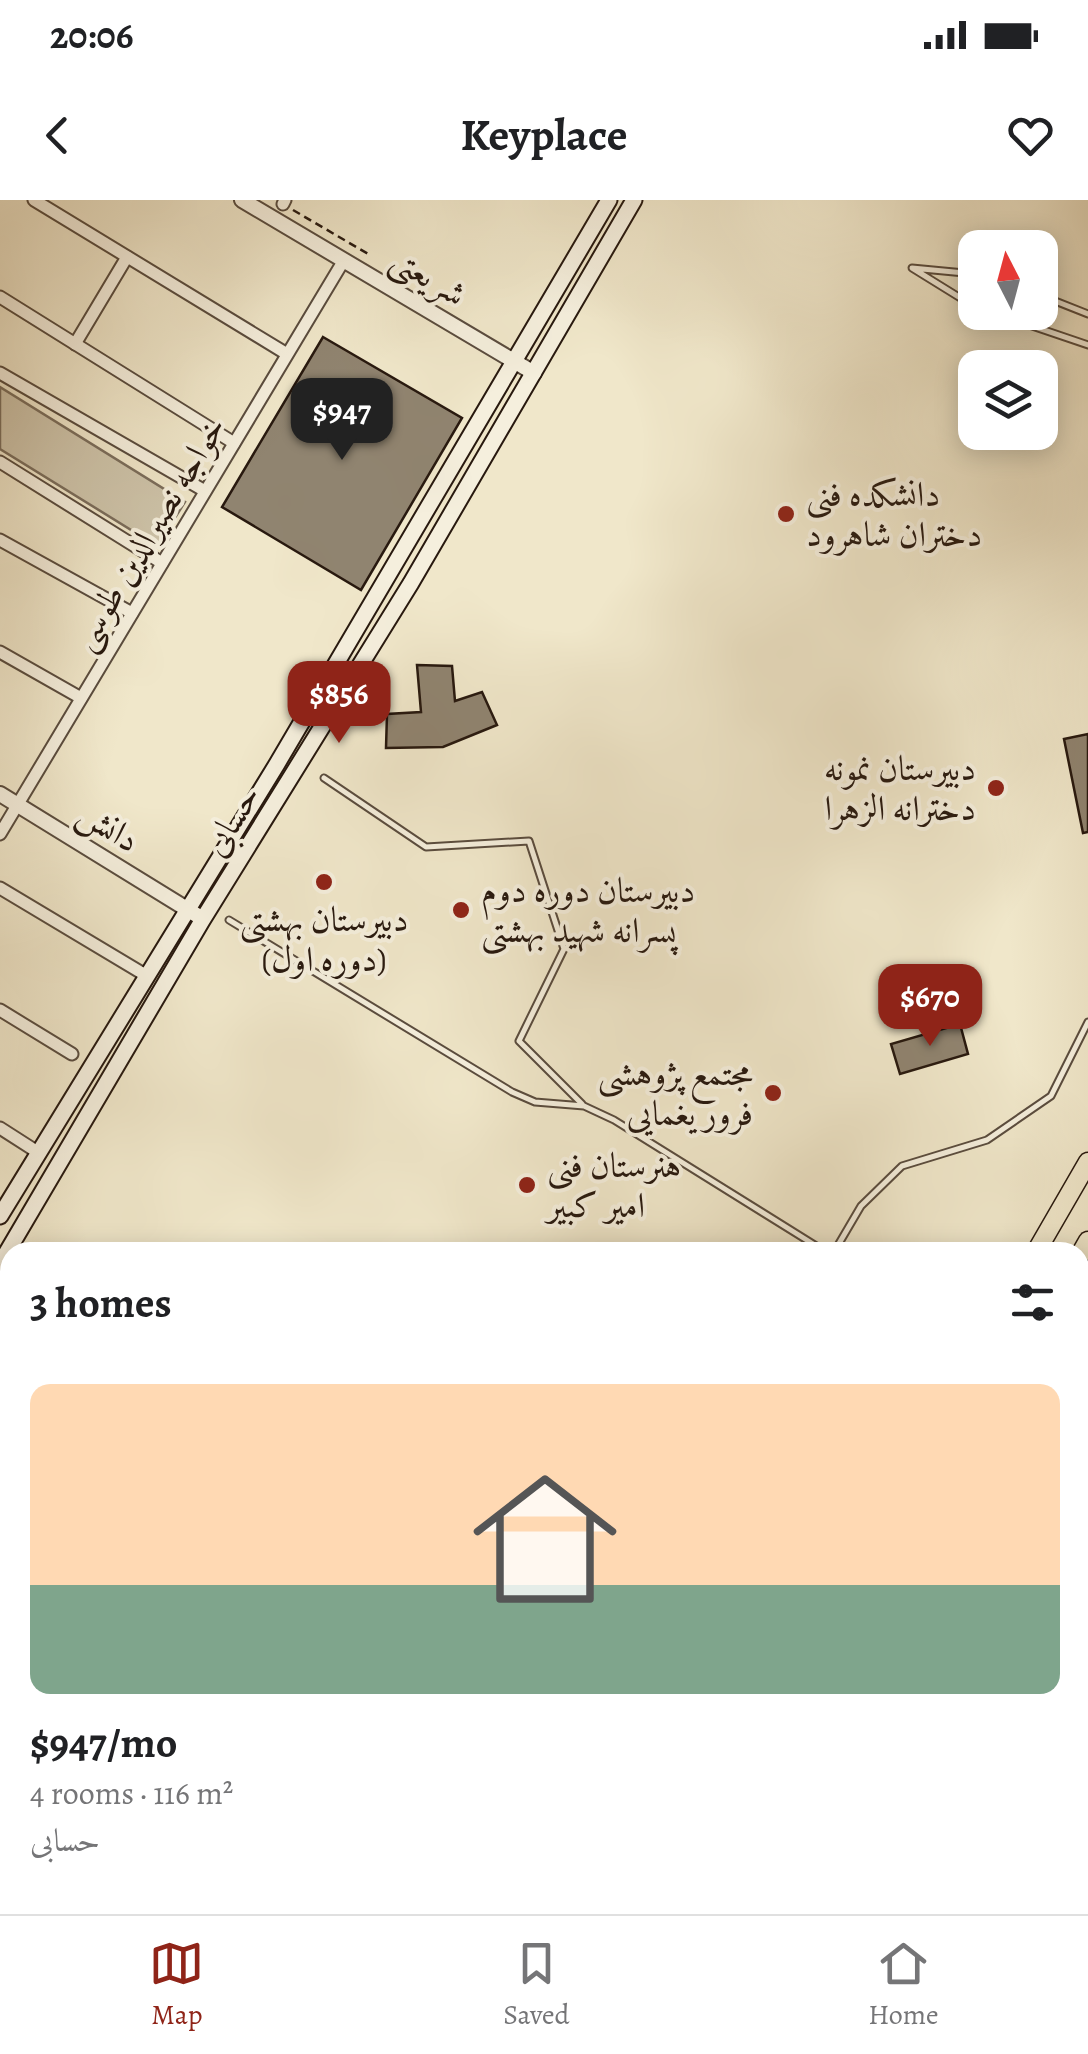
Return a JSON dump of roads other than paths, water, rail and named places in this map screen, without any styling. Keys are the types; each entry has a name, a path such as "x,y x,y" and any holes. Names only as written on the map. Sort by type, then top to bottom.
{"highway":[{"path":"1042,1242 1088,1162"}],"main road":[{"name":"حسابی","path":"0,1216 364,618 608,200"},
{"name":"حسابی","path":"13,1242 203,919 298,770 634,200"}],"street":[{"path":"34,200 287,354"},
{"name":"شریعتی","path":"242,200 534,373"},
{"path":"75,344 127,257"},
{"name":"خواجه نصیرالدین طوسی","path":"0,834 344,260"},
{"path":"0,297 234,444"},
{"path":"0,373 205,491"},
{"path":"0,462 162,564"},
{"path":"0,540 132,613"},
{"path":"0,652 82,698"},
{"name":"دانش","path":"0,794 203,919"},
{"path":"0,888 147,976"},
{"path":"0,1010 72,1054"},
{"path":"0,1128 39,1153"}],"lane":[{"path":"958,272 912,268 958,296"},
{"path":"1058,302 1088,314"},
{"path":"1043,330 1088,345"},
{"path":"324,778 426,847 529,841 564,949 520,1042 584,1106 614,1120 810,1242"},
{"path":"229,920 512,1092 534,1102 584,1106"},
{"path":"840,1242 861,1206 902,1166 987,1140 1051,1096 1088,1022"}],"place":[{"name":"دانشکده فنی دختران شاهرود","path":"786,514"},
{"name":"دبیرستان نمونه دخترانه الزهرا","path":"996,788"},
{"name":"دبیرستان بهشتی (دوره اول)","path":"324,882"},
{"name":"دبیرستان دوره دوم پسرانه شهید بهشتی","path":"461,910"},
{"name":"مجتمع پژوهشی فرور یغمایی","path":"773,1093"},
{"name":"هنرستان فنی امیر کبیر","path":"527,1185"}]}
